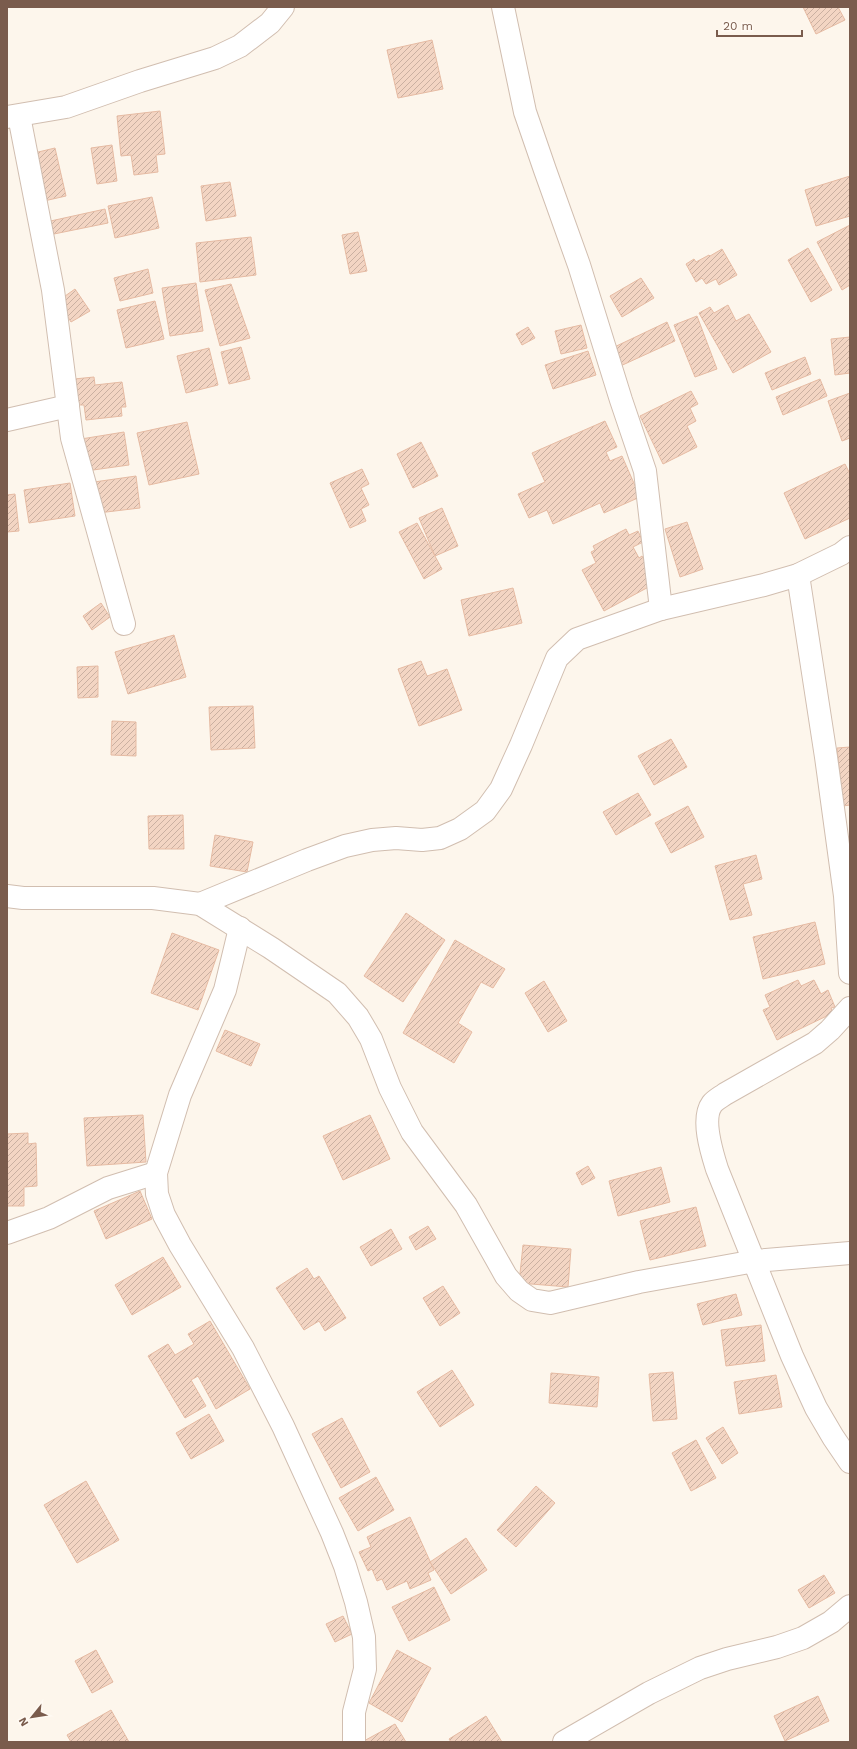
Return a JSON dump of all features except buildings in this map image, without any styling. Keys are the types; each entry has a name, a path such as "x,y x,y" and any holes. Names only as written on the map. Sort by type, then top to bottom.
{"street":[{"path":"124,624 72,438 54,290 13,116 66,108 140,81 215,58 240,46 270,23 283,7"},
{"path":"503,7 526,112 579,264 621,400 645,471 661,609"},
{"path":"7,420 68,406"},
{"path":"200,904 345,846 372,840 396,838 422,840 440,838 460,829 485,811 501,789 557,658 577,639 661,609 764,585 798,575 841,554 850,547"},
{"path":"798,575 826,757 844,896 850,973"},
{"path":"7,896 23,898 153,898 200,904 240,928 337,993 358,1017 371,1039 390,1088 412,1132 466,1205 506,1276 519,1291 532,1300 550,1303 639,1282 755,1261 850,1253"},
{"path":"240,928 225,990 180,1095 156,1173 157,1194 164,1215 243,1348 283,1426 329,1526 345,1566 364,1636 365,1669 354,1712 354,1742"},
{"path":"850,1008 830,1030 815,1043 718,1099 712,1104 708,1113 709,1138 717,1169 792,1356 816,1408 833,1438 850,1462"},
{"path":"7,1233 49,1218 108,1188 156,1173"},
{"path":"564,1742 649,1693 700,1668 726,1659 777,1647 803,1638 831,1622 850,1606"}]}
